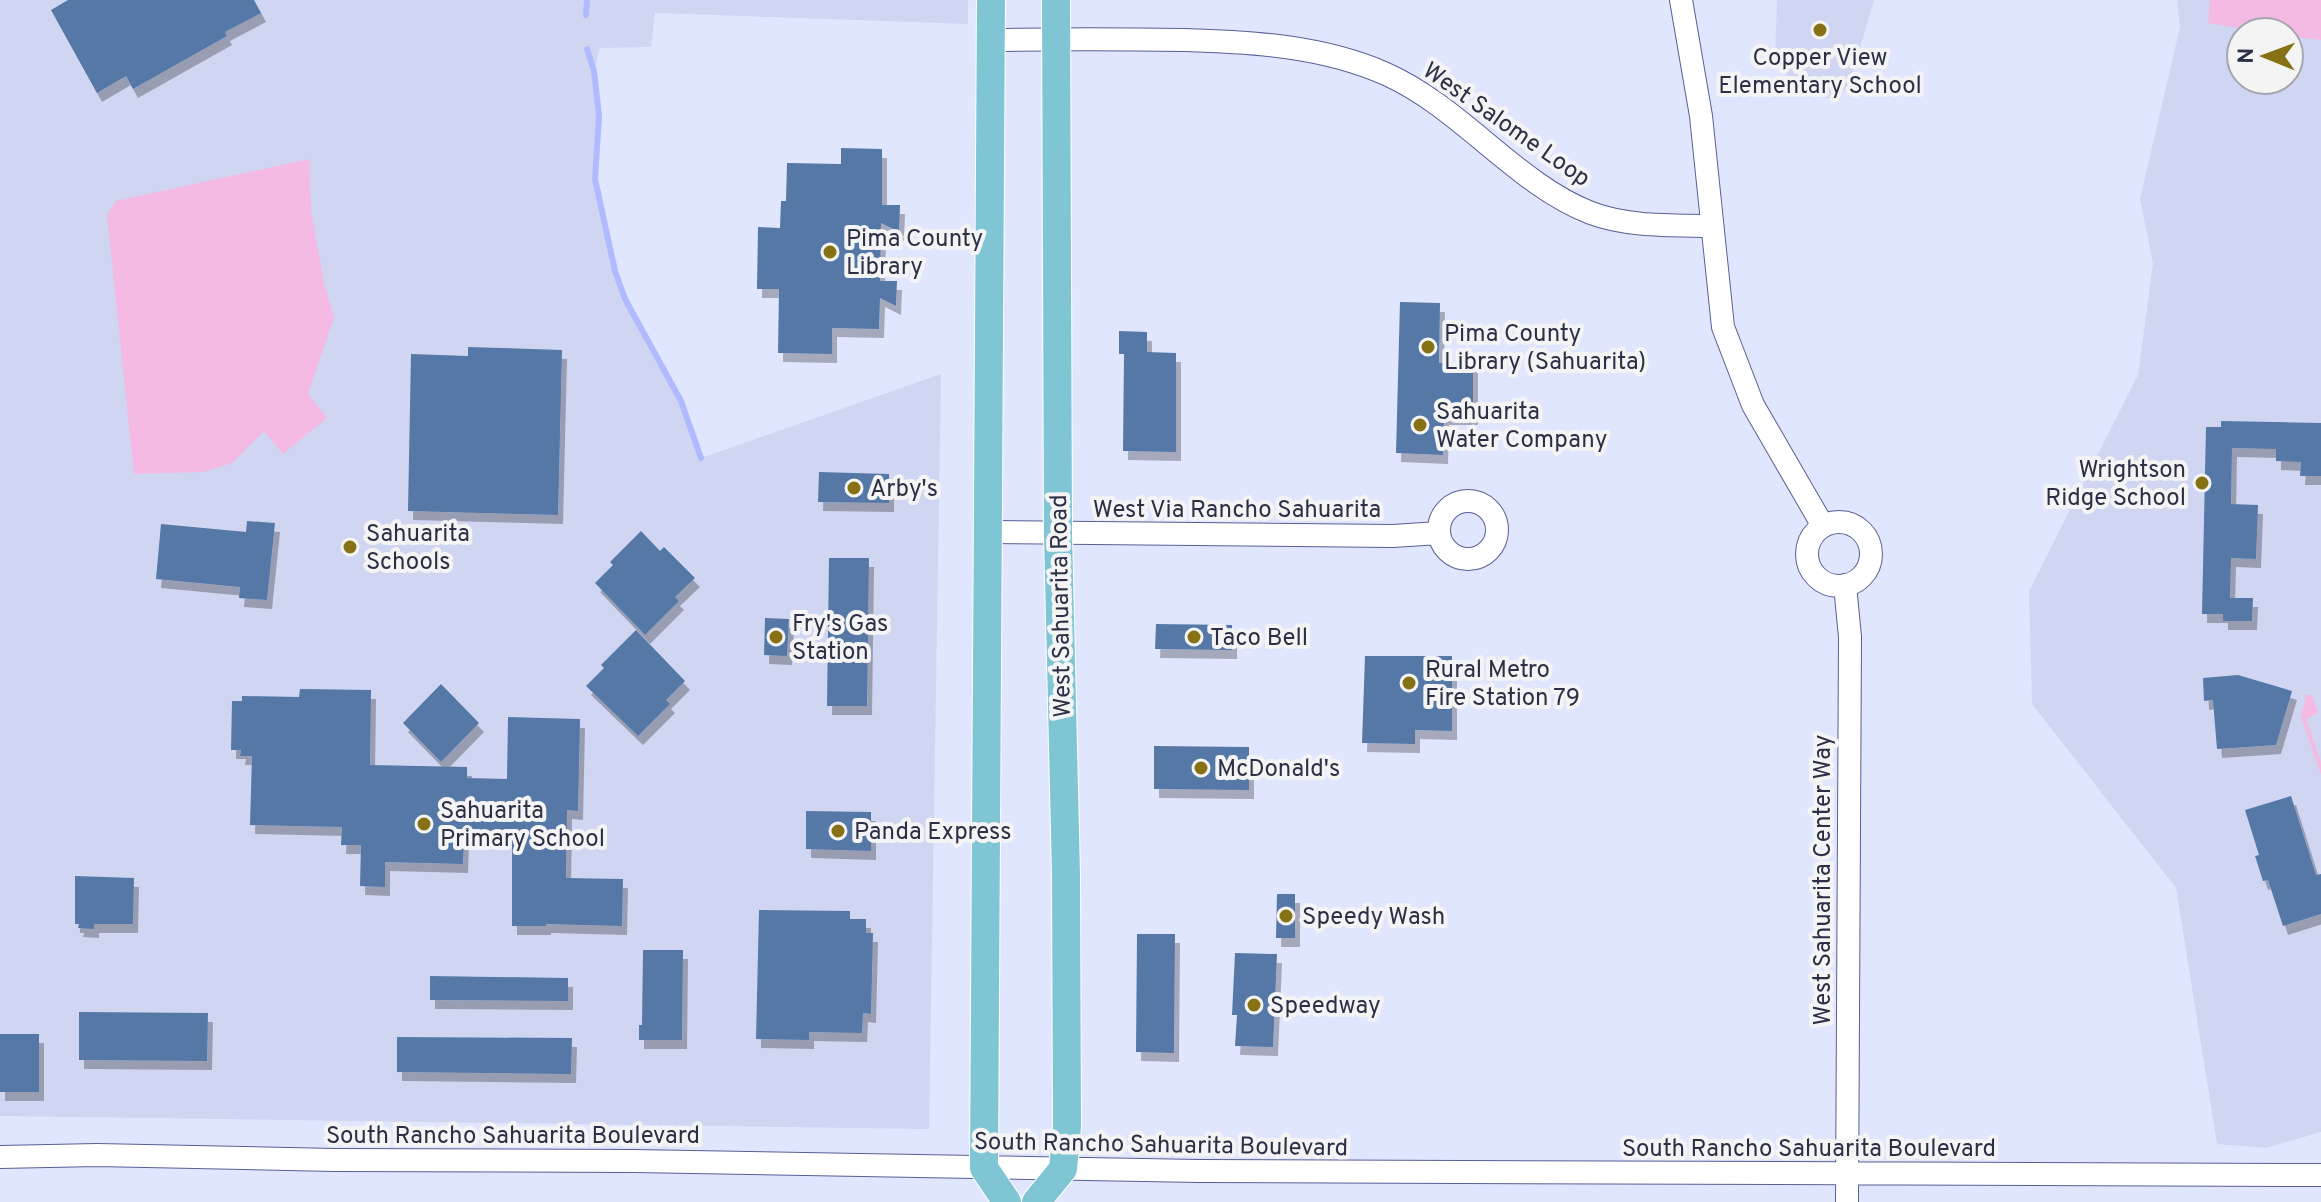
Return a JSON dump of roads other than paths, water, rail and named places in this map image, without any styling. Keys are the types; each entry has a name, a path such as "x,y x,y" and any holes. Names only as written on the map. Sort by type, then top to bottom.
{"main road":[{"path":"991,0 984,1168 1007,1202"},
{"name":"West Sahuarita Road","path":"1056,0 1058,534 1066,890 1067,1131 1063,1169"},
{"path":"1036,1202 1063,1169"}],"street":[{"path":"1681,0 1701,116 1723,327 1753,405 1823,526"},
{"name":"West Salome Loop","path":"991,40 1246,42 1309,50 1387,75 1435,101 1554,194 1592,213 1643,224 1711,226"},
{"path":"1842,522 1860,529 1870,546 1871,556 1864,574 1857,581 1845,585 1827,584 1818,579 1807,561 1809,541 1823,526 1842,522"},
{"name":"West Via Rancho Sahuarita","path":"986,532 1393,536 1439,533"},
{"name":"West Sahuarita Center Way","path":"1845,585 1850,637 1847,1202"},
{"name":"South Rancho Sahuarita Boulevard","path":"0,1157 97,1155 634,1161 1063,1169 2321,1176"}],"waterway":[{"path":"586,15 587,0"},
{"path":"587,49 594,71 599,116 595,179 615,271 625,299 681,401 701,458"}],"place":[{"name":"Copper View Elementary School","path":"1820,30"},
{"name":"Pima County Library","path":"830,252"},
{"name":"Pima County Library (Sahuarita)","path":"1428,347"},
{"name":"Sahuarita Water Company","path":"1420,425"},
{"name":"Wrightson Ridge School","path":"2202,483"},
{"name":"Arby's","path":"854,488"},
{"name":"Sahuarita Schools","path":"350,547"},
{"name":"Fry's Gas Station","path":"776,637"},
{"name":"Taco Bell","path":"1194,637"},
{"name":"Rural Metro Fire Station 79","path":"1409,683"},
{"name":"McDonald's","path":"1201,768"},
{"name":"Sahuarita Primary School","path":"424,824"},
{"name":"Panda Express","path":"838,831"},
{"name":"Speedy Wash","path":"1286,916"},
{"name":"Speedway","path":"1254,1005"}]}
